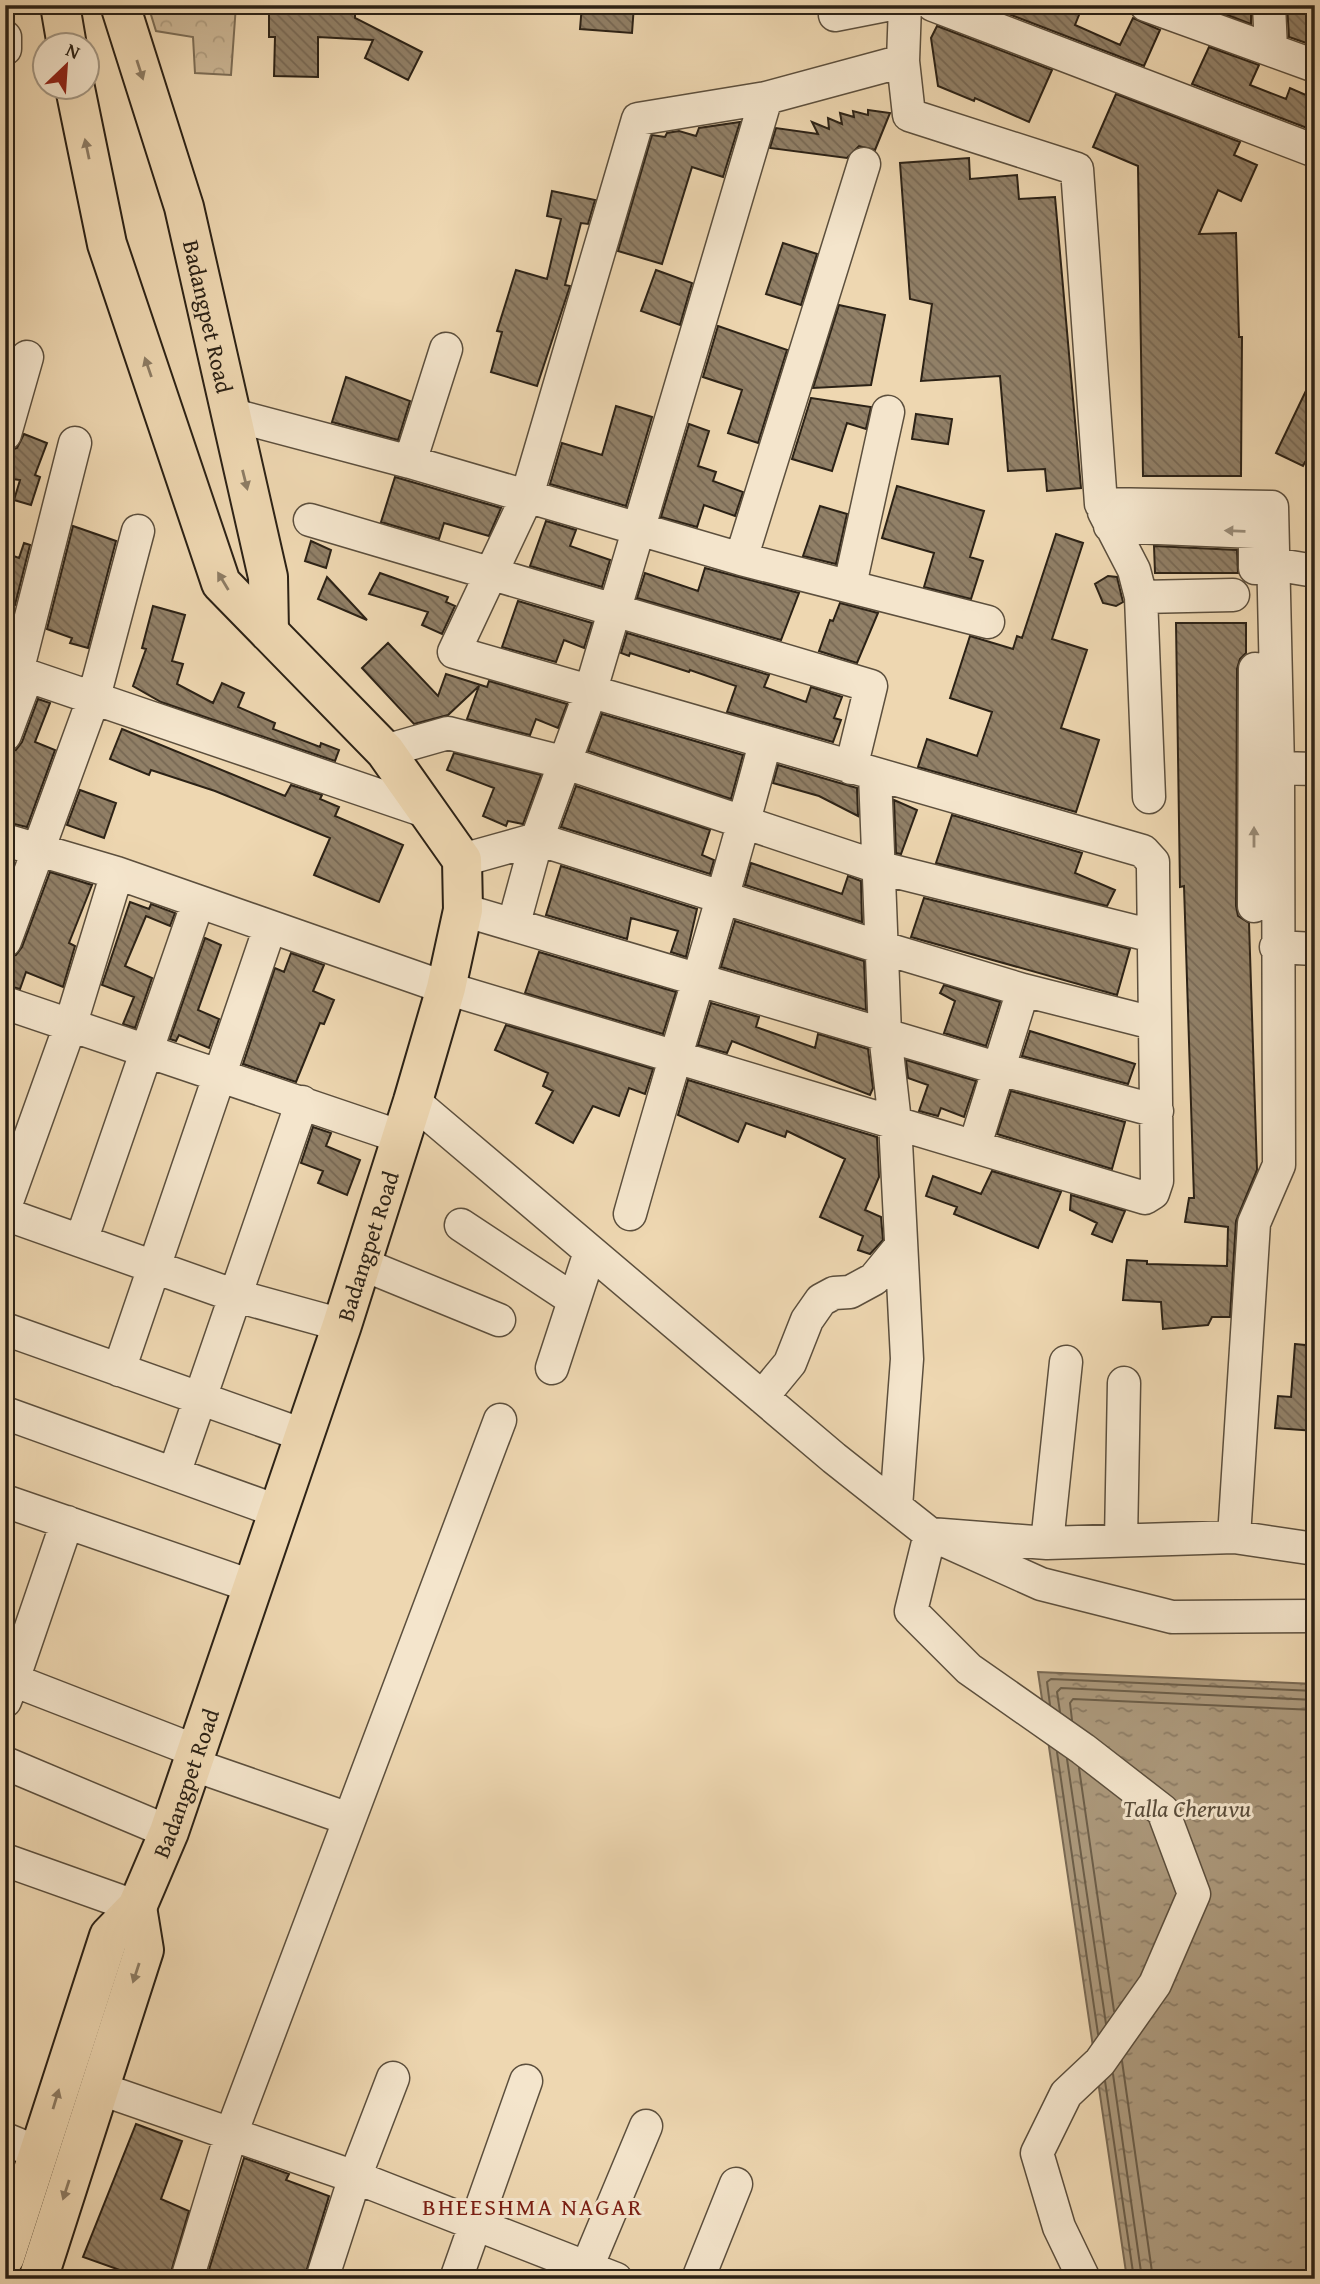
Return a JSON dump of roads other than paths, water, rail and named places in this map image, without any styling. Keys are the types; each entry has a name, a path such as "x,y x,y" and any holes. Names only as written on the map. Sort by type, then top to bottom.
{"main road":[{"path":"60,5 65,32"},
{"name":"Badangpet Road","path":"120,5 184,207 268,577 269,632"},
{"path":"78,102 107,244 221,583 385,751 462,860"},
{"name":"Badangpet Road","path":"5,2257 22,2146 109,1936 137,1907 169,1832 362,1264 446,988 463,910 462,860"},
{"path":"38,2279 144,1950 137,1907"}],"street":[{"path":"835,15 886,5"},
{"path":"905,5 904,61 909,115 1077,169 1105,515 1134,569 1141,597 1149,797"},
{"path":"933,5 1315,151"},
{"path":"1146,5 1315,66"},
{"path":"1269,5 1271,49"},
{"path":"5,37 5,48"},
{"path":"5,840 37,852 117,873 446,988 1145,1198 1153,1193 1157,1181 1157,1111 1153,1023 1153,862 1143,852 454,652 526,499 638,119 766,98 904,61"},
{"path":"514,923 537,839 590,693 766,98"},
{"path":"741,559 864,163"},
{"path":"410,463 446,349"},
{"path":"5,434 27,357"},
{"path":"850,585 888,412"},
{"path":"229,414 410,463 526,499 639,528 741,559 988,622"},
{"path":"5,735 16,672 75,443"},
{"path":"1105,515 1272,507 1278,768 1276,947 1279,1165 1254,1223 1234,1537"},
{"path":"1105,515 1255,532 1254,906"},
{"path":"310,520 871,686 863,771 881,868 885,1034 895,1122 907,1359 896,1507"},
{"path":"5,941 94,697 138,531"},
{"path":"1273,564 1315,571"},
{"path":"1141,597 1233,595"},
{"path":"16,672 431,813"},
{"path":"385,751 448,733 566,763 881,868 1153,936"},
{"path":"630,1214 674,1056 701,978 765,743"},
{"path":"1278,768 1315,769"},
{"path":"462,860 537,839 1023,990 1153,1023"},
{"path":"5,1207 71,1023 117,873"},
{"path":"80,1241 198,902"},
{"path":"463,910 701,978 1000,1069 1157,1111"},
{"path":"118,1370 222,1076 270,927"},
{"path":"1276,947 1315,949"},
{"path":"975,1145 1023,990"},
{"path":"5,1003 71,1023 401,1137"},
{"path":"413,1101 762,1397 930,1534 1041,1584 1172,1617 1315,1616"},
{"path":"174,1474 233,1295 302,1102"},
{"path":"5,1214 233,1295 342,1325"},
{"path":"461,1225 574,1300"},
{"path":"762,1397 790,1363 807,1321 821,1300 834,1293 850,1292 874,1279 901,1246"},
{"path":"552,1368 590,1252"},
{"path":"362,1264 499,1320"},
{"path":"5,1328 303,1435"},
{"path":"1047,1543 1066,1362"},
{"path":"1121,1540 1124,1383"},
{"path":"5,1413 277,1511"},
{"path":"187,2279 231,2134 500,1420"},
{"path":"5,1501 251,1586"},
{"path":"66,1522 9,1691 193,1757 349,1819"},
{"path":"930,1534 1047,1543 1234,1537 1315,1549"},
{"path":"930,1534 911,1611 969,1669 1083,1749 1163,1811 1194,1894 1155,1984 1100,2062 1066,2094 1037,2152 1059,2227 1084,2279"},
{"path":"5,1763 169,1832"},
{"path":"5,1860 137,1907"},
{"path":"322,2279 355,2177 393,2078"},
{"path":"456,2279 526,2081"},
{"path":"98,2088 476,2222 584,2273 616,2279"},
{"path":"584,2273 646,2126"},
{"path":"698,2279 736,2184"}],"water":[{"name":"Talla Cheruvu","path":"1038,1672 1315,1684 1315,2279 1127,2279"}],"district":[{"name":"BHEESHMA NAGAR","path":"533,2206"}]}
